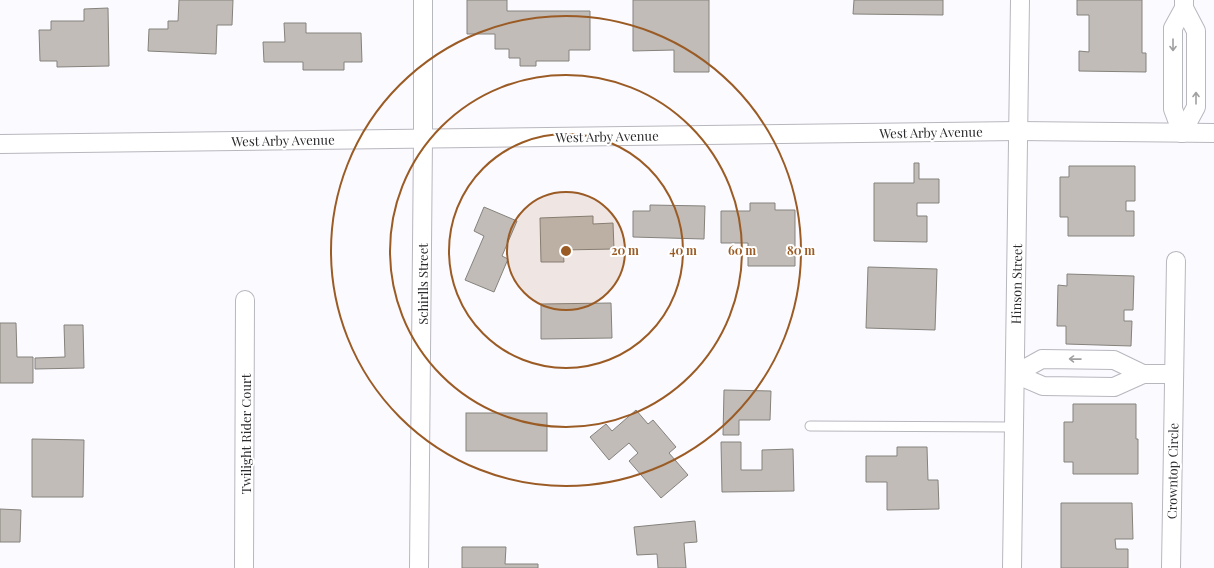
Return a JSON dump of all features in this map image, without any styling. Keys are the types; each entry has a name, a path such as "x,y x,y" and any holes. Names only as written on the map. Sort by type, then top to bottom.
{"street":[{"name":"Schirlls Street","path":"419,568 423,0"},
{"name":"Hinson Street","path":"1012,568 1020,0"},
{"path":"1182,133 1196,107 1196,31 1184,4"},
{"name":"West Arby Avenue","path":"0,144 1018,131 1214,133"},
{"name":"Crowntop Circle","path":"1171,568 1176,261"},
{"name":"Twilight Rider Court","path":"244,568 246,300"},
{"path":"1015,374 1042,359 1114,360 1143,374"},
{"path":"1015,374 1043,386 1114,387 1143,374 1174,374"}],"lane":[{"path":"810,426 1014,427"}],"building":[{"path":"179,0 233,0 232,25 217,25 216,54 148,51 149,29 168,29 168,21 178,21"},
{"path":"467,0 507,0 507,11 590,11 590,50 569,50 569,61 536,61 536,66 520,66 520,58 509,58 509,49 495,49 495,34 467,34"},
{"path":"633,0 709,0 709,72 674,72 674,50 633,51"},
{"path":"854,0 943,0 943,15 853,14"},
{"path":"1077,0 1142,0 1142,53 1146,53 1146,72 1079,71 1079,51 1089,52 1089,15 1077,15"},
{"path":"108,8 109,66 57,67 57,61 40,61 39,30 51,30 51,21 84,21 84,9"},
{"path":"284,23 306,23 306,33 361,33 362,62 344,62 344,70 303,70 303,62 264,62 263,42 285,42"},
{"path":"914,163 919,163 919,179 939,179 939,203 917,203 917,216 927,216 927,242 874,241 874,183 914,183"},
{"path":"1069,166 1135,166 1135,201 1126,201 1126,211 1134,211 1134,236 1068,236 1068,217 1060,217 1060,177 1069,177"},
{"path":"750,203 775,203 775,210 795,210 795,266 748,266 748,243 721,243 721,211 750,211"},
{"path":"650,205 705,206 704,239 633,237 633,211 650,211"},
{"path":"484,207 517,221 502,256 508,259 494,292 465,280 484,236 474,231"},
{"path":"593,216 593,224 613,223 614,249 563,250 564,262 541,262 540,218"},
{"path":"868,267 937,269 935,330 866,328"},
{"path":"1067,274 1134,276 1133,310 1124,310 1124,321 1132,321 1131,346 1066,344 1066,326 1057,326 1058,285 1067,286"},
{"path":"611,303 612,338 541,339 541,304"},
{"path":"0,323 16,323 17,357 33,357 33,383 0,383"},
{"path":"64,325 83,325 84,368 35,369 35,358 65,357"},
{"path":"724,390 771,391 770,420 739,420 739,435 723,435"},
{"path":"1073,404 1136,404 1138,474 1073,474 1073,462 1064,462 1064,422 1073,422"},
{"path":"636,410 648,424 653,420 676,447 669,453 688,475 661,498 629,461 638,453 629,443 609,460 590,437 606,424 612,431"},
{"path":"466,413 547,413 547,451 466,451"},
{"path":"32,439 84,440 83,497 32,497"},
{"path":"721,442 741,442 741,470 762,470 762,450 793,449 794,491 722,492"},
{"path":"897,447 927,447 928,480 938,480 939,509 887,510 887,482 866,482 866,456 897,456"},
{"path":"1061,503 1132,503 1133,539 1115,539 1116,549 1128,549 1128,568 1061,568"},
{"path":"0,509 21,510 20,542 0,542"},
{"path":"695,521 697,542 684,543 686,568 658,568 657,554 637,555 634,527"},
{"path":"462,547 506,547 505,564 538,564 538,568 462,568"}]}
